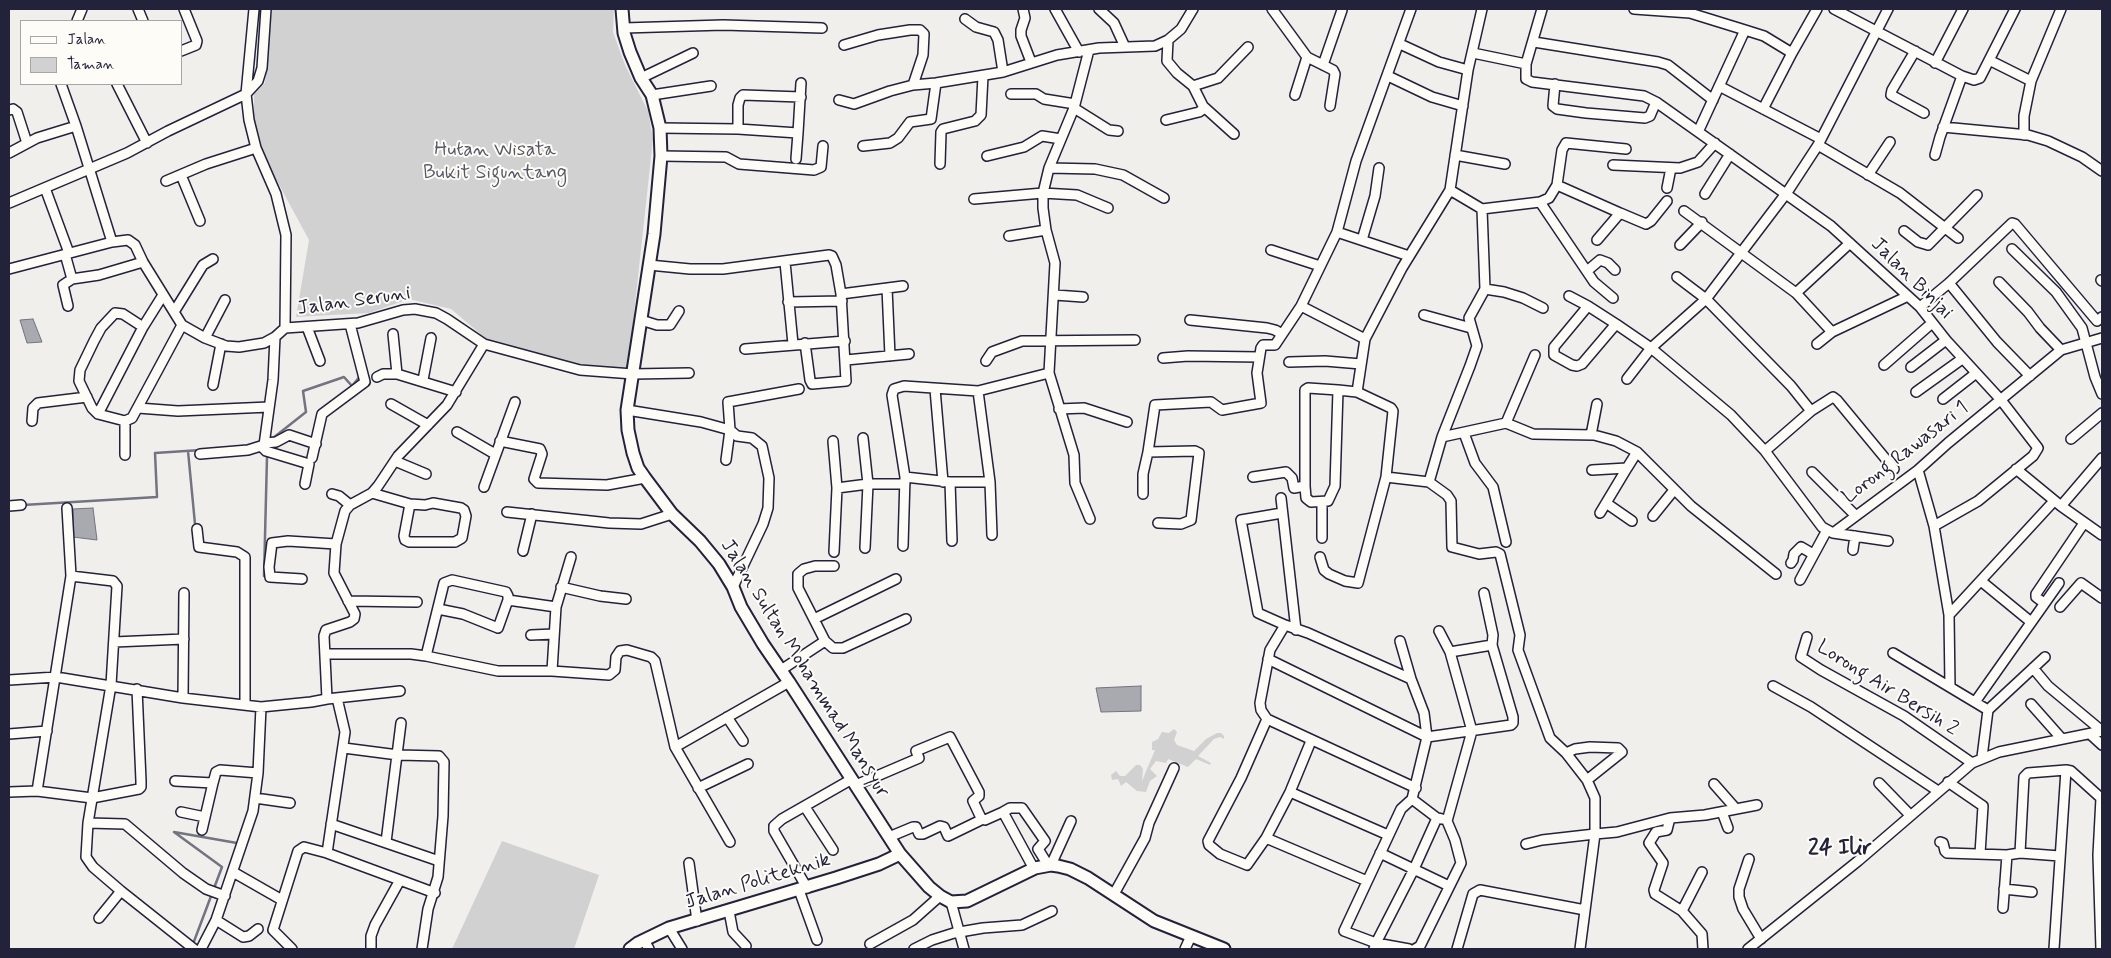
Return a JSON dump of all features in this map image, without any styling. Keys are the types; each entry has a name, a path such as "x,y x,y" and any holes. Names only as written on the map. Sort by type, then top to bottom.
{"street":[{"path":"182,50 196,45 198,41 184,9"},
{"path":"254,9 246,94 249,120 256,148 276,194 286,235 285,328"},
{"path":"9,203 90,170 246,94 258,81 262,68 266,9"},
{"name":"Jalan Sultan Mohammad Mansyur","path":"622,9 624,28 630,52 641,78 652,95 660,128 661,156 654,234 627,410 628,430 638,468 672,514 710,552 733,587 763,644 900,854 928,887 951,902"},
{"path":"1022,9 1025,18 1021,36 1031,62"},
{"path":"1056,9 1084,51 1074,106 1049,168 1043,193 1046,230 1055,263 1055,295 1049,373 1074,455 1075,482 1090,519"},
{"path":"1099,9 1114,23 1125,47"},
{"path":"839,100 854,104 913,85 1003,72 1057,55 1125,47 1154,46 1168,40 1181,29 1193,9"},
{"path":"1272,9 1307,57 1333,70 1335,74 1330,106"},
{"path":"1143,494 1143,474 1155,404 1211,402 1222,410 1261,403 1257,373 1262,346 1275,344 1301,306 1337,232 1356,161 1400,44 1411,9"},
{"path":"1357,392 1365,339 1409,256 1450,190 1468,70 1482,9"},
{"path":"1473,53 1526,64 1534,42 1542,9"},
{"path":"1634,9 1690,13 1764,36 1792,53"},
{"path":"1763,109 1817,9"},
{"path":"1834,9 1935,63 1974,80 1980,78 2014,9"},
{"path":"1627,379 1651,348 1706,299 1786,194 1820,142 1888,9"},
{"path":"1935,63 1963,9"},
{"path":"2024,135 2024,116 2031,81 2061,9"},
{"path":"1323,65 1342,10"},
{"path":"965,19 976,26 994,32 997,36 1003,72"},
{"path":"624,28 723,25 822,28"},
{"path":"844,45 878,35 921,30 924,34 923,55 913,85"},
{"path":"1698,132 1745,30"},
{"path":"1168,40 1166,61 1193,86 1205,108 1234,134"},
{"path":"1534,42 1668,65 1713,100"},
{"path":"1400,44 1439,62 1468,70"},
{"path":"1193,86 1218,78 1248,47"},
{"path":"1915,51 1891,95 1924,113"},
{"path":"641,78 694,53"},
{"path":"1294,95 1307,57"},
{"path":"1989,60 2031,81"},
{"name":"Jalan Binjai","path":"1526,64 1526,79 1528,81 1644,96 1656,102 1831,226 1920,306 1962,359 2001,400 2038,448 2033,456 2016,469"},
{"path":"940,164 941,132 943,128 975,121 981,115 983,76"},
{"path":"1388,76 1432,97 1463,106"},
{"path":"1935,155 1962,76"},
{"path":"796,159 801,83"},
{"path":"863,146 890,143 898,138 910,122 931,119 936,83"},
{"path":"1554,84 1554,106 1557,109 1645,118 1650,116 1656,102"},
{"path":"61,85 112,242"},
{"path":"118,85 147,143"},
{"path":"652,95 711,86"},
{"path":"1719,86 1820,142 1868,175 1900,193 1958,238"},
{"path":"1011,94 1036,94 1044,99 1074,106 1109,130 1118,131"},
{"path":"738,129 738,105 743,95 801,97"},
{"path":"1166,120 1179,115 1196,113 1205,108"},
{"path":"9,110 13,109 17,112 28,143"},
{"path":"9,153 59,130 76,126"},
{"path":"1943,127 2024,135 2048,141 2082,157 2102,171"},
{"path":"660,128 738,129 798,133"},
{"path":"987,156 1024,148 1042,136 1061,139"},
{"path":"1868,175 1890,142"},
{"path":"1450,190 1482,210 1540,202 1549,198 1556,185 1562,150 1566,143 1626,150"},
{"path":"1613,165 1680,168 1698,162 1715,143"},
{"path":"661,156 726,157 739,164 814,170 821,167 823,146"},
{"path":"166,181 206,164 256,148"},
{"path":"1704,194 1730,154"},
{"path":"1455,155 1505,164"},
{"path":"1049,168 1095,169 1124,175 1164,198"},
{"path":"1362,240 1375,196 1379,168"},
{"path":"1667,188 1671,168"},
{"path":"182,175 200,220"},
{"path":"1556,185 1639,223 1646,224 1656,215 1667,200"},
{"path":"46,188 67,254 72,280"},
{"path":"974,199 1043,193 1077,195 1108,208"},
{"path":"1904,231 1926,246 1977,195"},
{"path":"1540,202 1594,282 1613,298"},
{"path":"1429,482 1442,437 1477,346 1469,318 1485,289 1482,210"},
{"path":"1684,211 1702,222 1796,293 1832,332"},
{"path":"1597,240 1620,213"},
{"path":"1680,245 1702,222"},
{"path":"1920,306 1949,283 2012,224 2015,224 2100,319 2083,332"},
{"path":"1009,236 1046,230"},
{"path":"1337,232 1409,256"},
{"name":"Jalan Seruni","path":"9,269 112,242 132,241 182,325 205,338 221,344 239,347 253,345 276,337 285,328 350,324 403,310 420,310 436,313 484,344 580,370 633,374 689,373"},
{"path":"1796,293 1850,243"},
{"path":"2012,249 2056,292 2083,332 2095,377 2102,394"},
{"path":"1271,250 1320,266"},
{"path":"649,265 690,269 722,269 832,256 836,265 841,297 846,381 812,384 805,343"},
{"path":"174,312 203,265 213,260"},
{"path":"1587,271 1600,260 1608,263 1615,270"},
{"path":"68,306 63,285 72,280 99,275 143,262"},
{"path":"785,262 793,344"},
{"path":"1677,277 1706,299 1790,386 1811,411"},
{"path":"1999,282 2028,312 2060,350 2102,338"},
{"path":"1949,283 1997,342 2030,376"},
{"path":"788,302 841,297 903,286"},
{"path":"887,288 890,356"},
{"path":"1485,289 1517,296 1543,308"},
{"path":"98,414 143,327 163,295"},
{"path":"1055,295 1083,297"},
{"path":"1569,296 1588,306 1651,348 1731,415 1765,451 1822,528 1830,532 1888,541"},
{"path":"1817,344 1832,332 1908,296"},
{"path":"205,338 225,300"},
{"path":"1301,306 1365,339"},
{"path":"1588,306 1554,347 1554,355 1572,365 1578,366 1582,364 1616,324"},
{"path":"641,320 657,325 670,325 679,311"},
{"path":"143,327 119,313 112,315 101,328 80,370 79,381 98,414 125,421 132,418 182,325"},
{"path":"1424,315 1471,328"},
{"path":"1190,320 1267,328 1282,334"},
{"path":"1884,365 1932,323"},
{"path":"312,458 322,414 365,382 350,324"},
{"path":"307,327 320,361"},
{"path":"393,334 397,374"},
{"path":"276,337 265,442 266,451 309,464 305,484"},
{"path":"423,380 431,338"},
{"path":"986,361 992,352 1032,339 1052,342 1135,340"},
{"path":"1911,367 1946,340"},
{"path":"745,349 845,341"},
{"path":"213,385 221,344"},
{"path":"327,699 324,636 326,630 354,619 355,614 334,572 336,544 345,511 350,505 372,493 395,461 447,405 484,344"},
{"name":"Lorong Rawasari 1","path":"1830,532 1918,470 2060,350"},
{"path":"846,360 909,354"},
{"path":"1506,423 1535,355"},
{"path":"1163,358 1188,356 1259,357"},
{"path":"1916,392 1962,359"},
{"path":"1289,362 1325,361 1361,364"},
{"path":"903,546 905,481 892,395 894,389 904,386 978,391 1049,373"},
{"path":"376,377 383,374 397,374 423,380 456,392"},
{"path":"1943,399 1975,374"},
{"path":"1320,557 1322,565 1329,574 1345,581 1358,583 1386,477 1392,409 1357,392 1338,390 1308,388 1305,390 1306,486 1308,500 1322,503 1329,500 1336,482 1338,390"},
{"path":"726,460 730,430 728,402 799,389"},
{"path":"934,389 952,541"},
{"path":"978,391 990,482 992,535"},
{"path":"32,421 32,408 38,403 87,397"},
{"path":"1765,451 1826,399 1833,397 1894,469"},
{"path":"484,487 515,402"},
{"path":"391,404 428,425"},
{"path":"1591,435 1597,404"},
{"path":"138,408 178,411 269,407"},
{"path":"1059,410 1084,408 1126,422"},
{"path":"627,410 701,422 730,430 737,436 752,438 762,446 769,478 768,508 763,524 733,587"},
{"path":"2071,439 2102,413"},
{"path":"125,421 125,455"},
{"path":"1442,437 1506,423 1532,434 1591,435 1616,441 1637,452 1674,490 1776,574"},
{"path":"457,432 495,454"},
{"path":"1464,433 1475,463 1493,487 1506,542"},
{"path":"200,454 265,442 276,442 289,435 316,444"},
{"path":"863,438 868,484 865,548"},
{"path":"500,441 541,450 542,454 534,479 538,483 607,485 645,478"},
{"path":"833,441 837,488 834,552"},
{"path":"1148,452 1195,451 1199,453 1191,520 1181,524 1158,523"},
{"path":"1600,513 1637,452"},
{"path":"1949,615 2102,458"},
{"path":"395,461 426,474"},
{"path":"1592,470 1627,468"},
{"path":"1934,526 1978,501 2016,469 2102,535"},
{"path":"1918,470 1934,526 1949,615 1950,687"},
{"path":"1253,477 1286,472 1292,478 1294,488 1306,486"},
{"path":"1812,472 1855,515"},
{"path":"1386,477 1429,482 1448,495 1451,501 1452,546 1479,554 1496,552 1500,554 1520,635 1518,650 1550,738 1566,753 1587,780 1595,798 1595,834 1580,949"},
{"path":"837,488 905,481 990,482"},
{"path":"1654,516 1674,490"},
{"path":"372,493 410,504 425,505 433,503 463,508 466,516 462,538 455,542 409,542 405,540 404,536 410,504"},
{"path":"332,494 339,496 350,505"},
{"path":"1281,498 1296,630"},
{"path":"1322,503 1322,538"},
{"path":"1606,503 1632,521"},
{"path":"9,506 21,504"},
{"path":"37,791 71,576 67,508"},
{"path":"507,512 609,523 641,524 672,514"},
{"path":"1282,513 1241,520 1258,612 1411,679"},
{"path":"523,551 532,514"},
{"path":"2044,603 2036,597 2036,594 2084,523"},
{"path":"197,529 199,547 237,552 245,557 245,705"},
{"path":"1800,580 1813,554 1830,532"},
{"path":"1853,550 1855,536"},
{"path":"302,579 270,577 272,543 288,541 336,544"},
{"path":"1791,563 1794,554 1801,547 1813,554"},
{"path":"552,671 556,607 571,557"},
{"path":"821,644 814,619 798,588 798,574 804,569 815,566 834,566"},
{"path":"71,576 116,582 118,586 111,685 88,824 86,857 121,892 192,948"},
{"path":"814,619 896,579"},
{"path":"426,656 444,583 447,581 506,592 508,600 498,628 463,614 438,609"},
{"path":"1981,581 2031,622"},
{"path":"1975,702 2059,583"},
{"path":"2060,607 2081,583 2101,595"},
{"path":"561,586 600,596 626,599"},
{"path":"183,698 184,593"},
{"path":"1268,659 1427,738 1511,725 1513,717 1492,645 1493,635 1484,593"},
{"path":"508,600 556,607"},
{"path":"348,601 417,602"},
{"path":"821,644 833,648 843,648 906,619"},
{"path":"1285,625 1270,650 1268,659 1260,701 1261,710 1267,719 1416,788"},
{"path":"1415,949 1420,946 1461,860 1447,821 1472,730 1450,652 1440,631"},
{"path":"531,635 554,634"},
{"name":"Lorong Air Bersih 2","path":"1807,637 1801,656 1821,670 1904,716 1972,763"},
{"path":"114,642 184,639"},
{"path":"1400,641 1411,679 1424,713 1427,738 1412,799 1401,809 1344,932 1375,946 1409,949"},
{"path":"781,670 821,644"},
{"path":"1450,652 1492,645"},
{"path":"326,654 426,656 498,671 552,671 609,675 615,670 616,657 620,652 627,650 651,657 655,661 674,747 730,842"},
{"path":"1893,653 1988,710"},
{"path":"1982,757 1988,710 2045,657"},
{"path":"2033,668 2048,686 2102,731"},
{"path":"9,680 56,677 183,698 261,707 400,691"},
{"path":"674,747 789,682"},
{"path":"1773,686 1844,729 1938,791"},
{"path":"9,792 37,791 92,798 136,790 141,787 137,690"},
{"path":"326,853 344,748 345,732 337,698"},
{"path":"2030,704 2062,739"},
{"path":"201,949 216,920 218,894 233,872 249,828 258,773 261,707"},
{"path":"727,717 743,741"},
{"path":"1267,719 1241,778 1208,841 1209,845 1220,854 1247,865 1266,838 1290,792 1311,741"},
{"path":"386,842 401,723"},
{"path":"9,734 47,731"},
{"path":"1748,949 1858,861 1972,763 1982,757 2102,731"},
{"path":"2090,734 2102,745"},
{"path":"817,940 803,889 774,831 776,824 854,782 919,758 916,751 950,737 979,792 979,796 973,801 983,819"},
{"path":"1566,753 1575,749 1590,747 1618,748 1622,752 1587,780"},
{"path":"344,748 398,755 438,756 444,762 439,860 435,893 428,909 422,949"},
{"path":"698,788 748,764"},
{"path":"1114,894 1145,838 1149,823 1174,768"},
{"path":"202,830 216,772 220,770 258,773"},
{"path":"2054,949 2066,770"},
{"path":"2020,853 2026,775 2028,773 2066,770 2079,777 2102,798 2100,855 2101,949"},
{"path":"175,781 213,783"},
{"path":"1948,782 1984,806 1980,854"},
{"path":"1879,783 1910,815"},
{"path":"1714,784 1736,809"},
{"path":"1290,792 1388,835"},
{"path":"255,798 290,802"},
{"path":"1412,799 1437,818 1447,821"},
{"path":"1526,844 1542,840 1617,832 1670,818 1722,812 1757,805"},
{"path":"806,807 834,850"},
{"path":"889,837 913,826 916,827 920,834 940,826 944,827 948,836 1010,808 1022,808 1045,842 1038,849 1050,865"},
{"path":"181,812 205,817"},
{"path":"1003,812 1034,868"},
{"path":"1722,812 1728,828"},
{"path":"1375,946 1414,869 1437,818"},
{"path":"1670,818 1667,830 1656,832 1649,843 1663,863 1654,890 1658,898 1682,911 1702,934 1703,949"},
{"path":"1050,865 1070,821"},
{"path":"88,824 125,824 176,868 218,894"},
{"path":"331,824 439,860"},
{"path":"1266,838 1367,881"},
{"path":"1940,842 1943,843 1944,852 2006,855 2020,853 2060,856"},
{"path":"292,949 274,931 282,900 300,848 308,847 326,853 435,893"},
{"path":"1380,853 1449,886"},
{"name":"Jalan Politeknik","path":"630,949 646,945 669,928 803,889 872,866 900,854"},
{"path":"2003,908 2006,855"},
{"path":"1749,859 1739,889 1739,898 1743,909 1761,939"},
{"path":"690,863 697,920"},
{"path":"964,949 951,902 961,902 979,896 1034,868 1050,865 1070,869 1114,894 1154,921 1224,949"},
{"path":"233,872 282,900"},
{"path":"1682,911 1702,872"},
{"path":"371,949 371,936 375,925 400,880"},
{"path":"2004,889 2032,892"},
{"path":"1457,949 1473,894 1480,890 1585,910"},
{"path":"99,918 121,892"},
{"path":"870,944 913,920 940,896"},
{"path":"729,911 734,932 746,946"},
{"path":"914,949 932,940 959,933 983,928 1022,925 1052,911"},
{"path":"216,920 243,937 258,929"},
{"path":"669,928 682,949"},
{"path":"1186,949 1191,936"}],"green space":[{"name":"Hutan Wisata Bukit Siguntang","path":"272,9 614,9 613,32 625,65 648,111 653,139 628,369 572,366 490,342 451,309 409,299 369,313 296,317 309,240 258,146 254,119 254,94 265,83"},
{"path":"1174,729 1177,732 1174,740 1177,745 1194,751 1206,739 1217,733 1221,733 1224,739 1220,737 1214,739 1198,756 1211,763 1210,765 1196,759 1188,767 1168,759 1166,763 1156,761 1150,769 1157,776 1150,781 1146,792 1137,791 1126,782 1121,786 1118,779 1112,780 1111,775 1116,771 1120,776 1125,776 1136,765 1140,765 1143,769 1142,781 1155,750 1152,750 1152,742 1158,739 1162,732 1169,733"},
{"path":"502,841 599,875 574,949 452,949"}],"shaded area":[{"path":"33,319 42,342 27,343 20,320"},
{"path":"93,508 97,540 73,537 73,509"},
{"path":"1141,686 1141,711 1101,712 1096,688"}],"waterway":[{"path":"267,439 273,438 306,412 303,391 344,377 352,386 361,375"},
{"path":"23,505 157,497 155,453 201,450"},
{"path":"188,451 195,524"},
{"path":"264,576 267,457"},
{"path":"193,944 222,867 174,832 237,843"}],"district":[{"name":"24 Ilir","path":"1840,849"}]}
